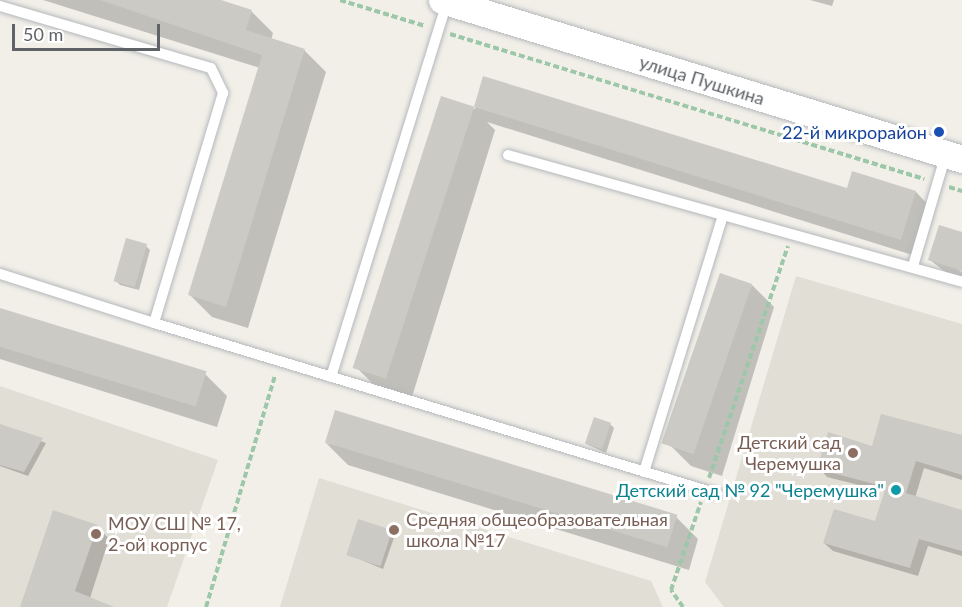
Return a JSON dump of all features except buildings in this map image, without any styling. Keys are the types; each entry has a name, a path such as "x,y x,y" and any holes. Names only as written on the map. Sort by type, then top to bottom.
{"street":[{"name":"улица Пушкина","path":"445,1 954,156"}],"lane":[{"path":"331,377 439,30 445,1"},
{"path":"0,6 211,68 223,93 154,323"},
{"path":"508,154 722,218 913,266 962,282"},
{"path":"913,266 937,184 954,156"},
{"path":"644,472 722,218"},
{"path":"0,274 718,494"}],"path":[{"path":"340,0 962,191"},
{"path":"683,607 672,590 792,237"},
{"path":"206,607 279,361"}],"shaded area":[{"name":"Детский сад Черемушка","path":"796,276 962,324 962,607 724,607 705,582"},
{"name":"МОУ СШ № 17, 2-ой корпус","path":"0,386 218,460 167,607 0,607"},
{"name":"Средняя общеобразовательная школа №17","path":"319,478 651,581 663,607 280,607"}],"place":[{"name":"22-й микрорайон","path":"939,132"},
{"name":"Детский сад Черемушка","path":"853,453"},
{"name":"Детский сад № 92 \"Черемушка\"","path":"896,490"},
{"name":"Средняя общеобразовательная школа №17","path":"394,530"},
{"name":"МОУ СШ № 17, 2-ой корпус","path":"96,534"}]}
